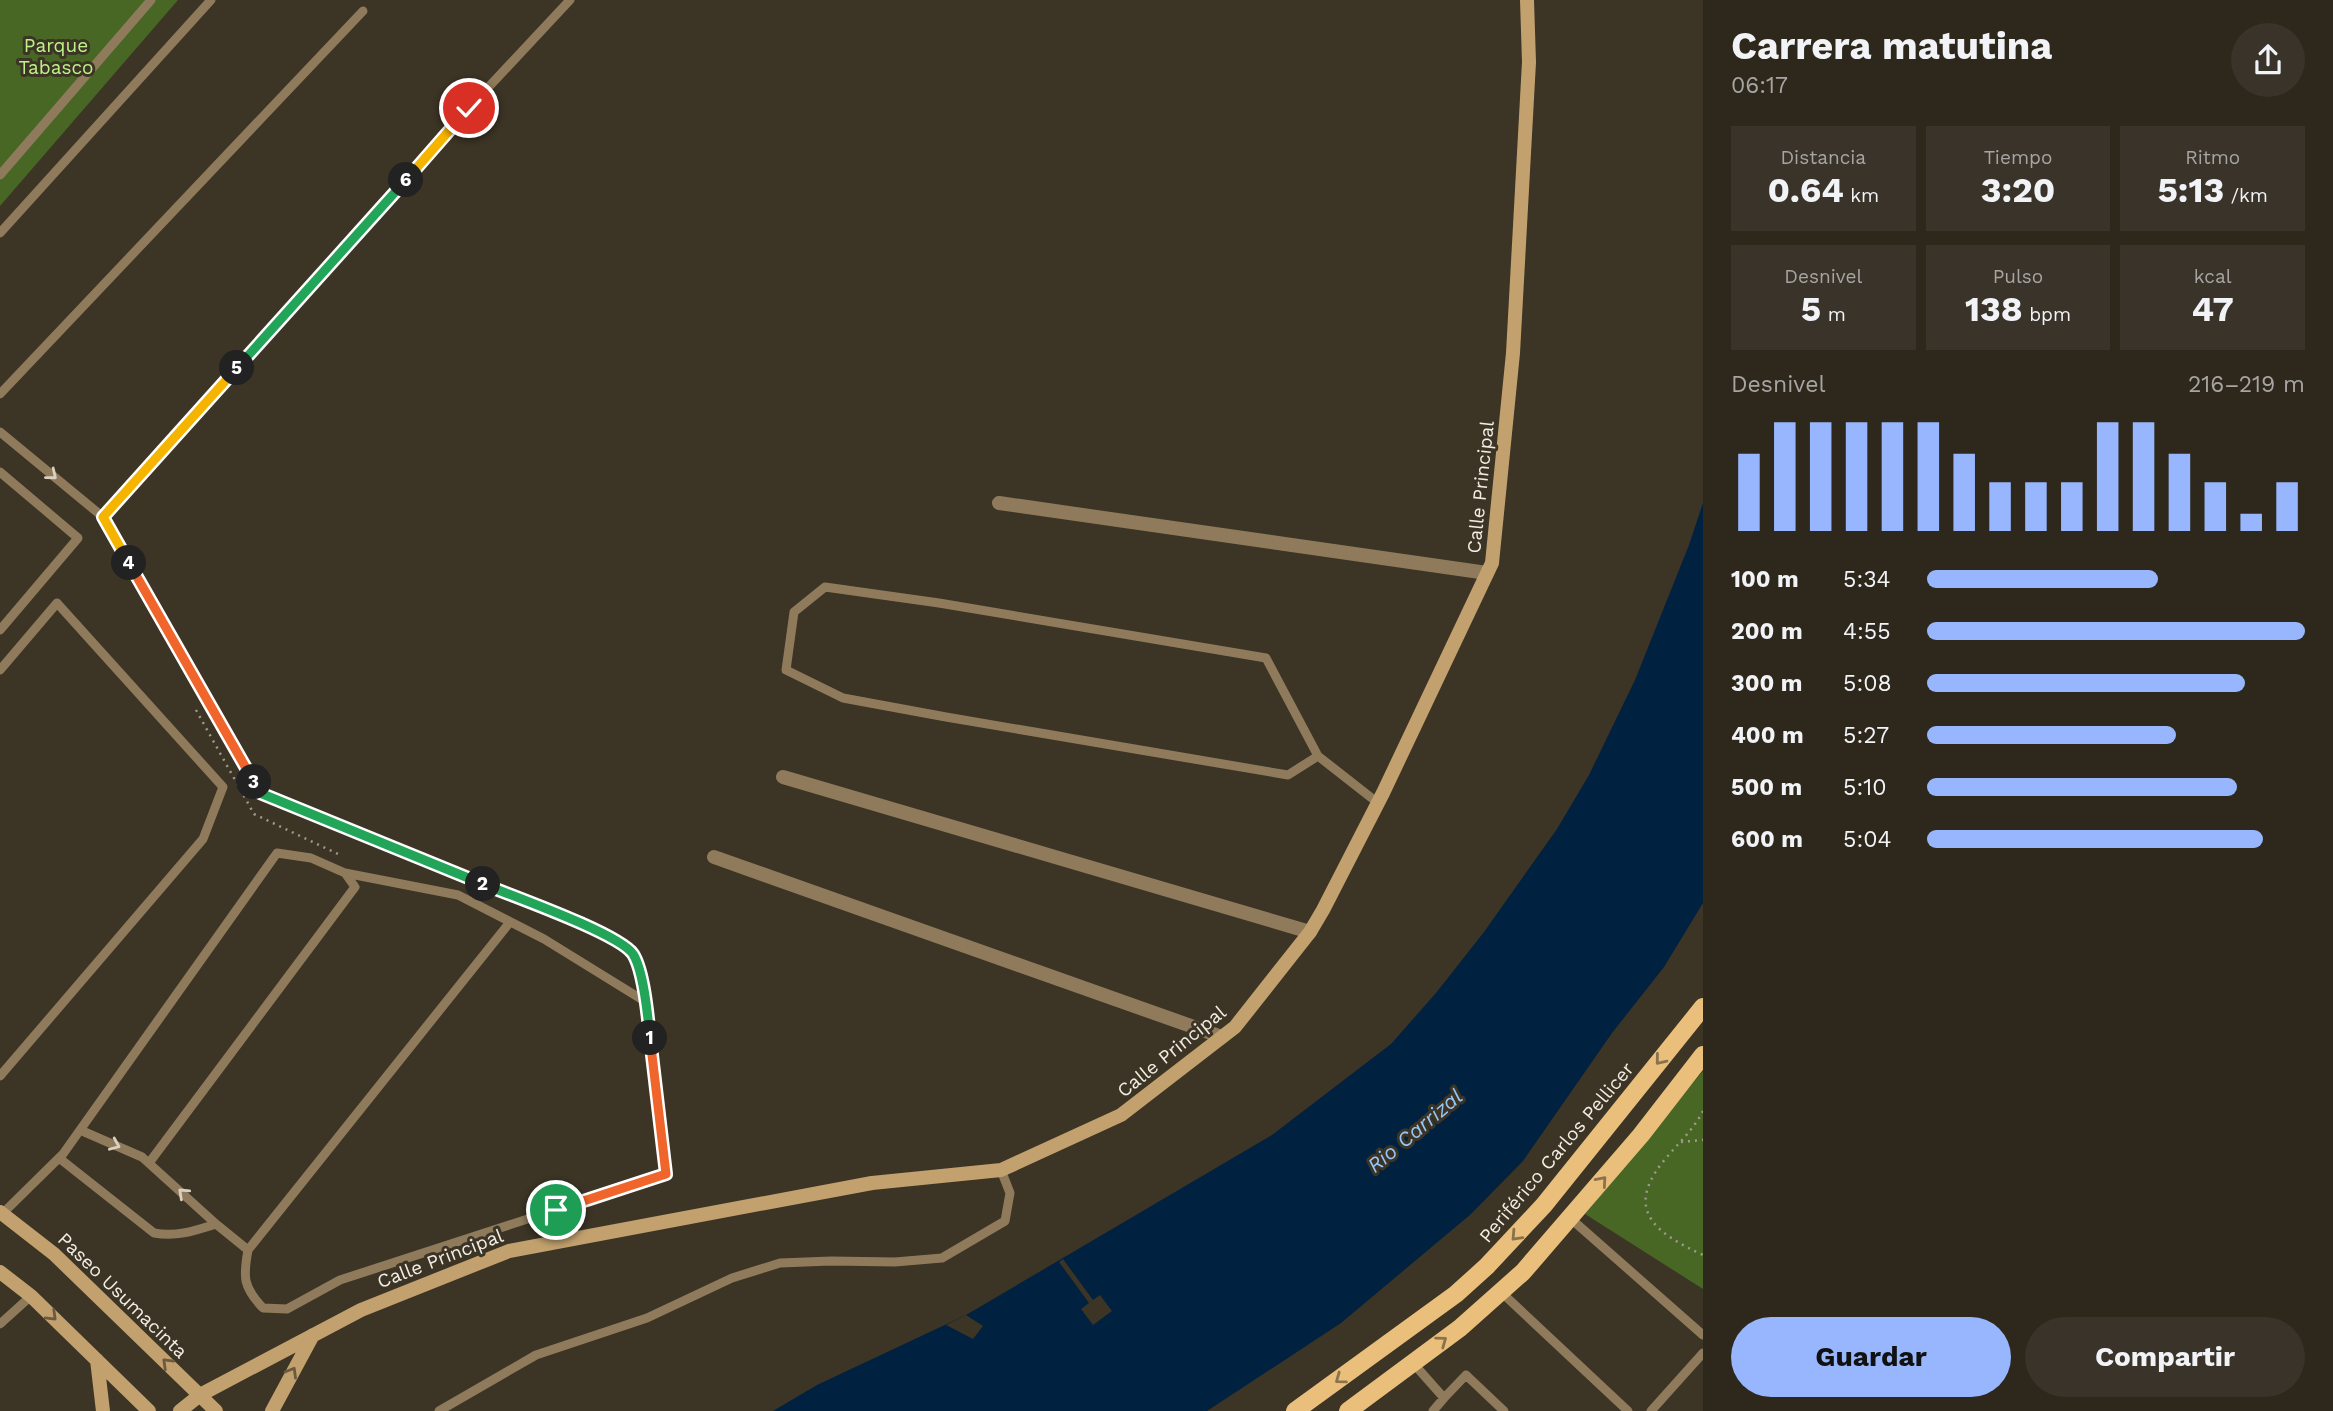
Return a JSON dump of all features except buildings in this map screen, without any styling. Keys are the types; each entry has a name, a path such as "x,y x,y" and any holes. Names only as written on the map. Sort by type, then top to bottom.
{"main road":[{"name":"Calle Principal","path":"180,1411 200,1395 361,1310 509,1251 872,1183 1000,1170 1121,1115 1235,1027 1310,932 1378,803 1492,563 1513,353 1529,62 1527,0"},
{"name":"Periférico Carlos Pellicer","path":"1295,1411 1456,1294 1487,1266 1544,1205 1703,1007"},
{"path":"1348,1411 1461,1328 1523,1272 1641,1135 1703,1055"},
{"name":"Paseo Usumacinta","path":"1,1213 54,1254 216,1411"},
{"path":"0,1272 32,1296 149,1411"},
{"path":"272,1411 313,1335"},
{"path":"97,1360 103,1411"}],"street":[{"path":"999,503 1487,573"},
{"path":"783,777 1310,932"},
{"path":"714,856 1222,1037"}],"lane":[{"path":"0,175 151,0"},
{"path":"0,233 211,0"},
{"path":"103,517 454,125 570,0"},
{"path":"0,394 363,11"},
{"path":"0,432 103,517 260,793 612,937 633,954 646,1002 666,1174 340,1280 287,1309 263,1308 249,1293 244,1272 248,1250 510,922"},
{"path":"0,472 78,538 0,630"},
{"path":"1318,756 1287,775 946,718 843,698 786,670 794,612 825,587 939,603 1266,658 1318,756 1378,803"},
{"path":"0,669 57,603 223,787 203,839 0,1076"},
{"path":"1,1213 59,1158 277,853 311,859 345,873 458,895 544,939 646,1002"},
{"path":"149,1163 355,887 345,873"},
{"path":"80,1130 142,1157 248,1250"},
{"path":"59,1158 154,1233 168,1236 184,1234 216,1224"},
{"path":"439,1411 536,1354 647,1318 732,1278 780,1263 895,1262 942,1258 1005,1221 1010,1193 1000,1170"},
{"path":"1570,1218 1703,1335"},
{"path":"1502,1292 1628,1411"},
{"path":"0,1324 32,1296"},
{"path":"1651,1411 1703,1353"},
{"path":"1413,1363 1444,1398"},
{"path":"1433,1411 1466,1375 1504,1411"}],"path":[{"path":"1703,1111 1647,1184 1645,1199 1647,1213 1674,1241 1703,1255"},
{"path":"1681,1142 1703,1140"}],"green space":[{"name":"Parque Tabasco","path":"0,0 178,0 0,206"},
{"path":"1703,1071 1703,1289 1585,1214"}],"water":[{"name":"Rio Carrizal","path":"1703,503 1703,903 1664,967 1612,1033 1523,1161 1471,1214 1341,1323 1207,1411 773,1411 817,1385 966,1315 1272,1135 1391,1044 1484,932 1557,829 1589,775 1635,680"}],"pier":[{"path":"1063,1259 1093,1300 1100,1295 1112,1311 1093,1325 1081,1309 1089,1303 1059,1262"},
{"path":"966,1315 983,1326 973,1339 946,1325"}],"route":[{"path":"469,108 103,517 260,793 612,937 633,954 645,991 666,1174 556,1210"}]}
